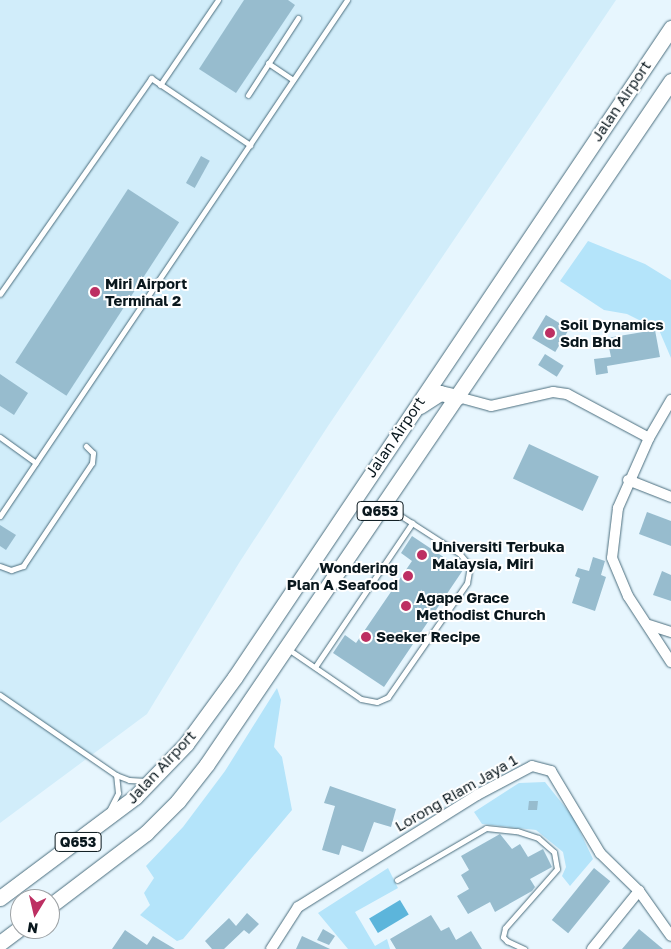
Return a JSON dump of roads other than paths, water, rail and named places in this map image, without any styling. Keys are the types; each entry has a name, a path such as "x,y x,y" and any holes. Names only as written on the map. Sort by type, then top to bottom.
{"main road":[{"name":"Jalan Airport","path":"0,898 94,830 151,780 186,744 235,677 671,28"},
{"name":"Jalan Airport","path":"60,899 119,856 178,801 288,648 671,80"},
{"path":"405,422 427,399 440,393 458,398"}],"street":[{"path":"458,398 491,406 553,392 567,394 648,438"},
{"path":"671,400 648,438 628,480 618,508 612,558 628,596 649,625 671,662"},
{"path":"628,480 671,496"},
{"path":"649,625 671,632"},
{"name":"Lorong Riam Jaya 1","path":"271,949 298,907 477,795 532,766 551,772 600,853 640,891 671,936"},
{"path":"592,949 640,891"}],"lane":[{"path":"160,85 218,0"},
{"path":"0,516 3,507 36,463 347,0"},
{"path":"248,95 298,18"},
{"path":"268,63 293,80"},
{"path":"0,294 151,78 250,145"},
{"path":"0,437 36,463"},
{"path":"0,566 10,570 23,566 92,464 93,453 86,446"},
{"path":"288,648 361,699 376,702 388,697 467,583 470,566 460,554 384,504"},
{"path":"315,667 412,523"},
{"path":"0,695 116,775 135,781 151,780"},
{"path":"94,830 118,794 116,775"},
{"path":"397,880 486,828 517,831 538,838 554,852 557,869 504,928 503,936 507,941 524,949"}],"place":[{"name":"Miri Airport Terminal 2","path":"95,292"},
{"name":"Soil Dynamics Sdn Bhd","path":"550,333"},
{"name":"Universiti Terbuka Malaysia, Miri","path":"422,555"},
{"name":"Wondering Plan A Seafood","path":"408,576"},
{"name":"Agape Grace Methodist Church","path":"406,606"},
{"name":"Seeker Recipe","path":"366,637"}]}
